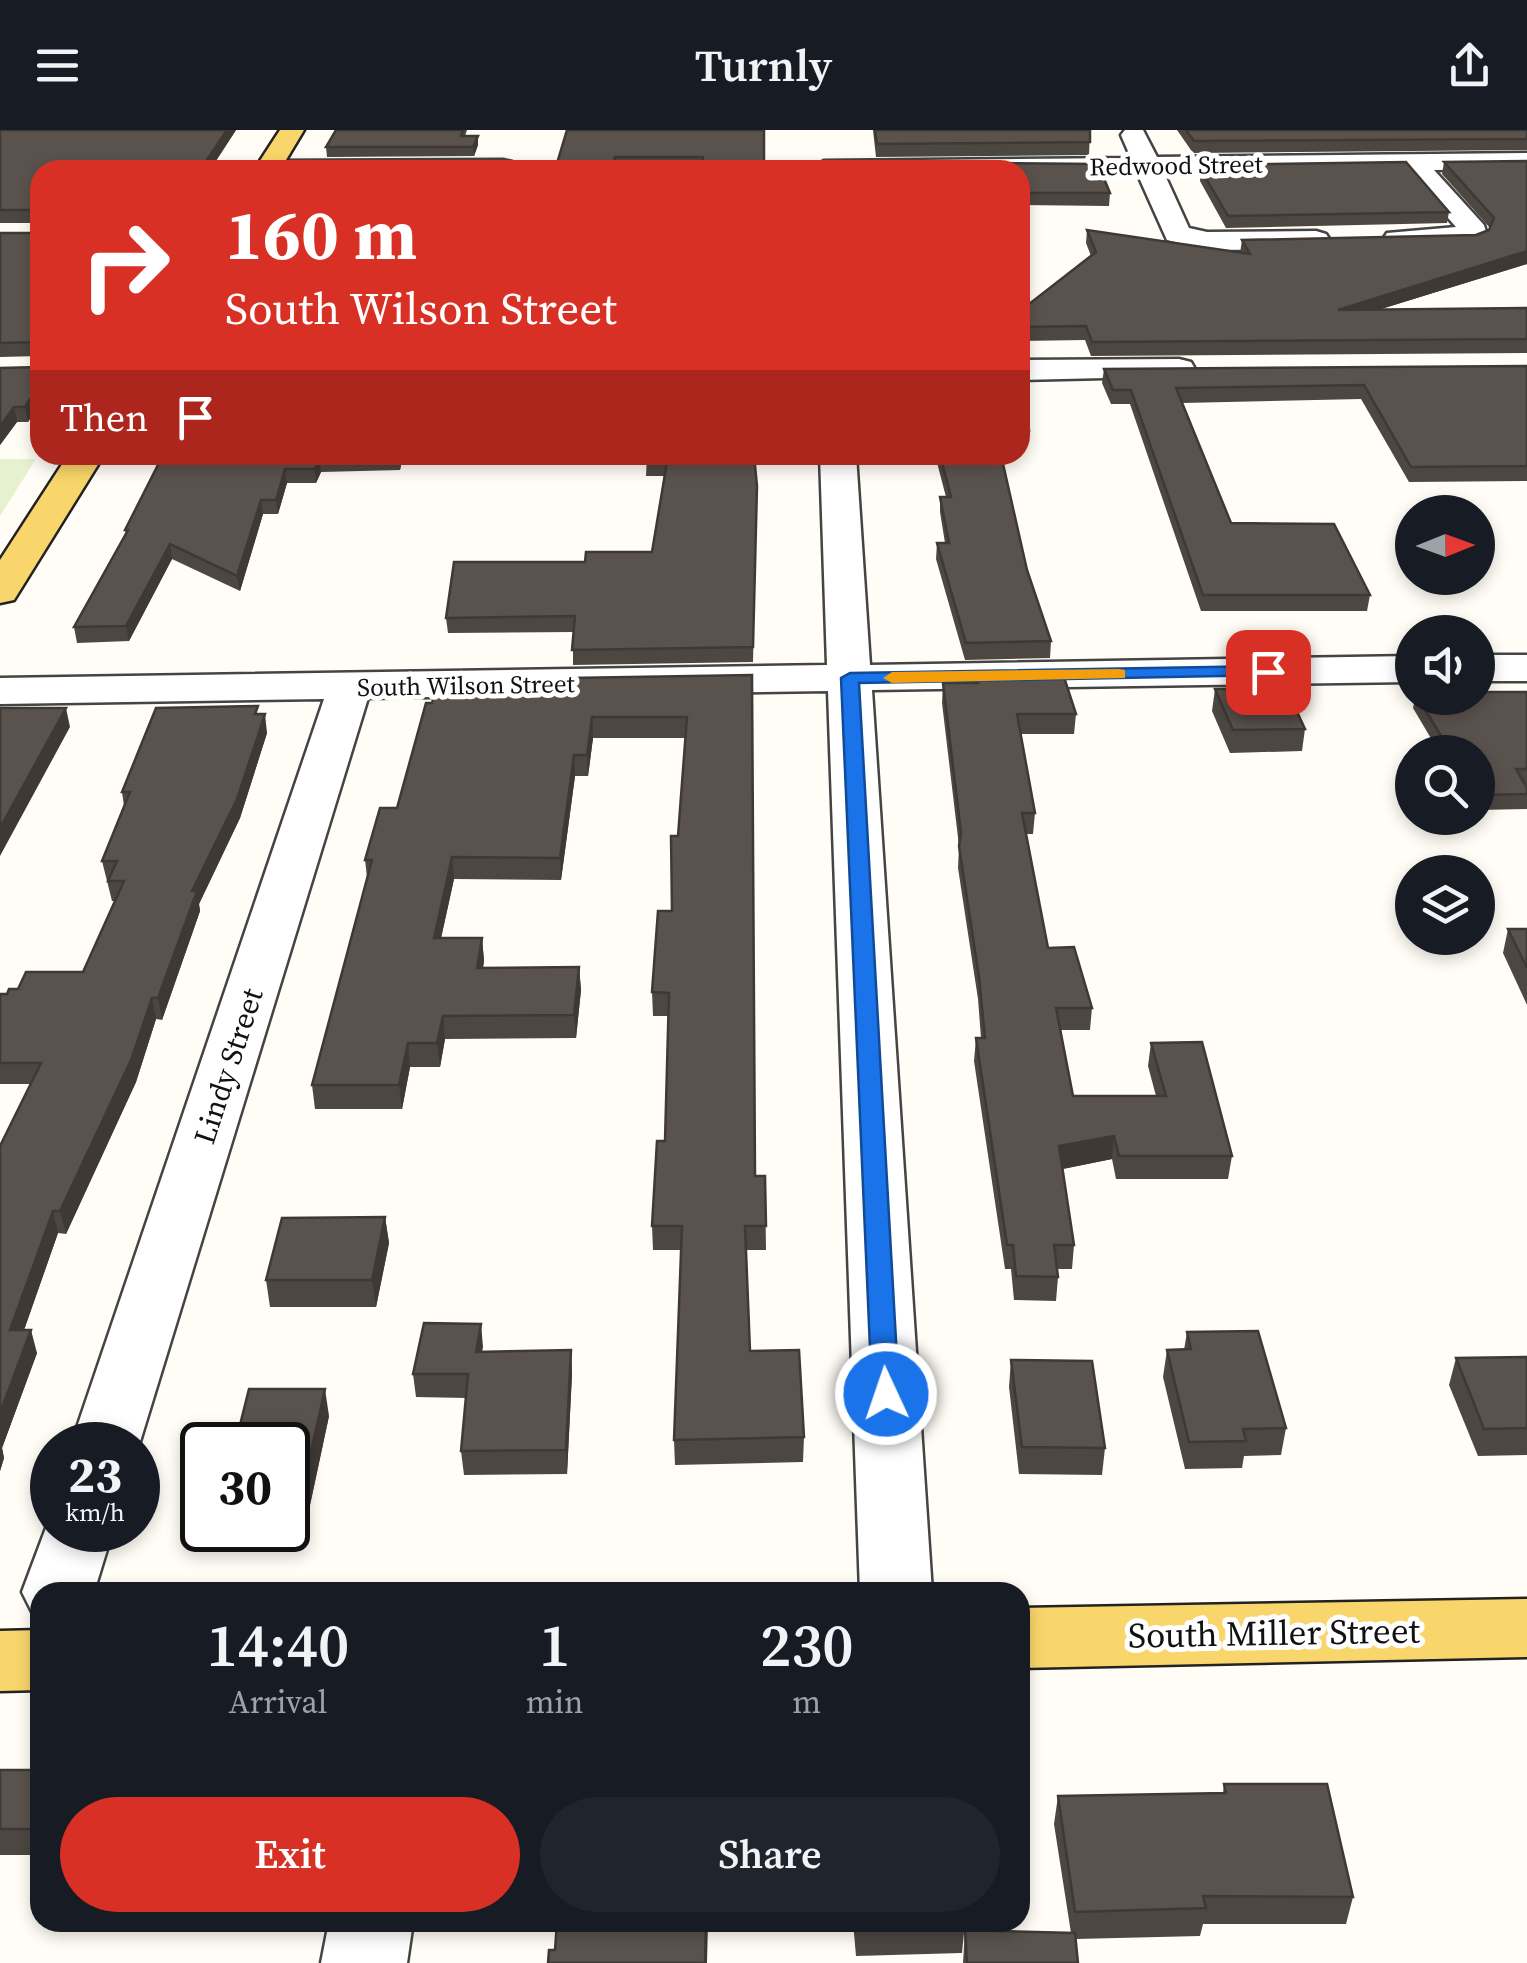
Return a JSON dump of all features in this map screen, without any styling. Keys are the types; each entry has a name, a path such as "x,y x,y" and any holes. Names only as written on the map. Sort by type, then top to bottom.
{"main road":[{"path":"274,160 292,130"},
{"path":"0,591 80,465"},
{"name":"South Miller Street","path":"1030,1638 1527,1628"}],"street":[{"path":"1132,130 1176,234 1188,239 1340,240"},
{"name":"Redwood Street","path":"1030,164 1527,161"},
{"path":"1378,239 1473,235 1474,231 1413,162"},
{"path":"1030,370 1215,368"},
{"path":"839,465 895,1582"},
{"path":"1495,668 1527,668"},
{"name":"South Wilson Street","path":"0,692 1395,670"},
{"name":"Lindy Street","path":"112,1422 350,687"},
{"path":"58,1582 70,1552"},
{"path":"364,1963 369,1932"}],"green space":[{"path":"0,459 30,459 32,465 0,516"}],"building":[{"path":"0,130 227,130 207,160 30,160 30,210 0,210"},
{"path":"336,130 463,130 461,136 478,136 473,147 326,147"},
{"path":"567,130 764,130 764,160 558,160"},
{"path":"875,130 1090,130 1090,142 877,144"},
{"path":"1186,130 1527,130 1527,139 1194,141"},
{"path":"1527,161 1527,251 1338,310 1527,308 1527,339 1092,342 1086,326 1030,327 1030,303 1096,252 1087,230 1250,254 1242,240 1476,235 1489,230 1494,218 1444,162"},
{"path":"1406,162 1449,212 1228,216 1201,170 1213,170 1210,165"},
{"path":"1030,163 1098,164 1110,193 1030,193"},
{"path":"0,233 30,233 30,342 0,343"},
{"path":"1527,366 1527,466 1411,467 1364,385 1176,388 1231,523 1334,524 1370,595 1203,595 1131,390 1113,390 1104,369"},
{"path":"30,367 30,399 25,407 14,407 0,426 0,368"},
{"path":"158,465 316,465 315,469 285,469 276,500 261,500 237,576 170,544 126,626 74,627"},
{"path":"666,465 755,465 753,647 572,650 575,616 446,618 454,562 585,562 586,552 652,552"},
{"path":"943,465 1003,465 1027,570 1051,641 966,643 937,543 949,543 940,497 951,497"},
{"path":"1062,671 1076,714 1017,714 1035,813 1022,813 1048,948 1074,947 1092,1008 1056,1008 1073,1096 1166,1096 1151,1043 1202,1042 1232,1156 1119,1156 1114,1136 1059,1146 1074,1245 1054,1245 1058,1277 1016,1276 1013,1245 1007,1245 976,1038 985,1038 959,846 961,833 943,683 978,683 975,672"},
{"path":"752,675 755,1176 765,1176 766,1226 745,1226 750,1351 799,1350 804,1437 674,1440 682,1226 652,1226 657,1141 665,1141 669,993 652,992 658,911 672,911 671,836 678,836 687,717 592,717 587,755 574,755 560,858 452,857 434,938 482,938 477,968 579,967 574,1015 443,1016 437,1043 408,1043 399,1085 312,1085 372,860 365,860 380,808 397,808 426,703 432,703 435,692 568,693 569,678"},
{"path":"1286,688 1305,729 1233,730 1215,689"},
{"path":"1495,692 1527,692 1527,769 1516,769 1527,794 1495,795 1495,735 1441,735 1428,715 1495,715"},
{"path":"258,706 255,714 265,714 237,799 192,891 197,891 158,998 152,998 131,1060 60,1211 53,1211 10,1330 31,1330 0,1413 0,1146 41,1063 0,1063 0,994 18,989 26,972 83,972 124,881 108,881 117,861 102,861 130,792 122,792 156,708"},
{"path":"0,708 66,708 0,828"},
{"path":"1508,929 1527,929 1527,968"},
{"path":"385,1217 372,1280 266,1280 282,1218"},
{"path":"424,1323 481,1324 476,1352 571,1350 566,1450 461,1451 468,1374 413,1374"},
{"path":"1258,1331 1286,1428 1243,1429 1246,1441 1189,1442 1167,1350 1191,1349 1187,1332"},
{"path":"1527,1357 1527,1428 1484,1429 1456,1358"},
{"path":"1011,1360 1092,1361 1105,1448 1022,1447"},
{"path":"249,1389 325,1389 310,1456 310,1422 241,1422"},
{"path":"0,1770 30,1770 30,1829 0,1829"},
{"path":"1224,1784 1327,1784 1353,1897 1203,1896 1206,1908 1075,1912 1058,1796 1226,1793"},
{"path":"556,1932 706,1932 705,1963 548,1963 549,1950 555,1950"},
{"path":"965,1932 1075,1933 1078,1963 967,1963"}],"slow traffic":[{"path":"892,678 1119,674"}],"route":[{"path":"886,1394 850,678 1268,672"}]}
